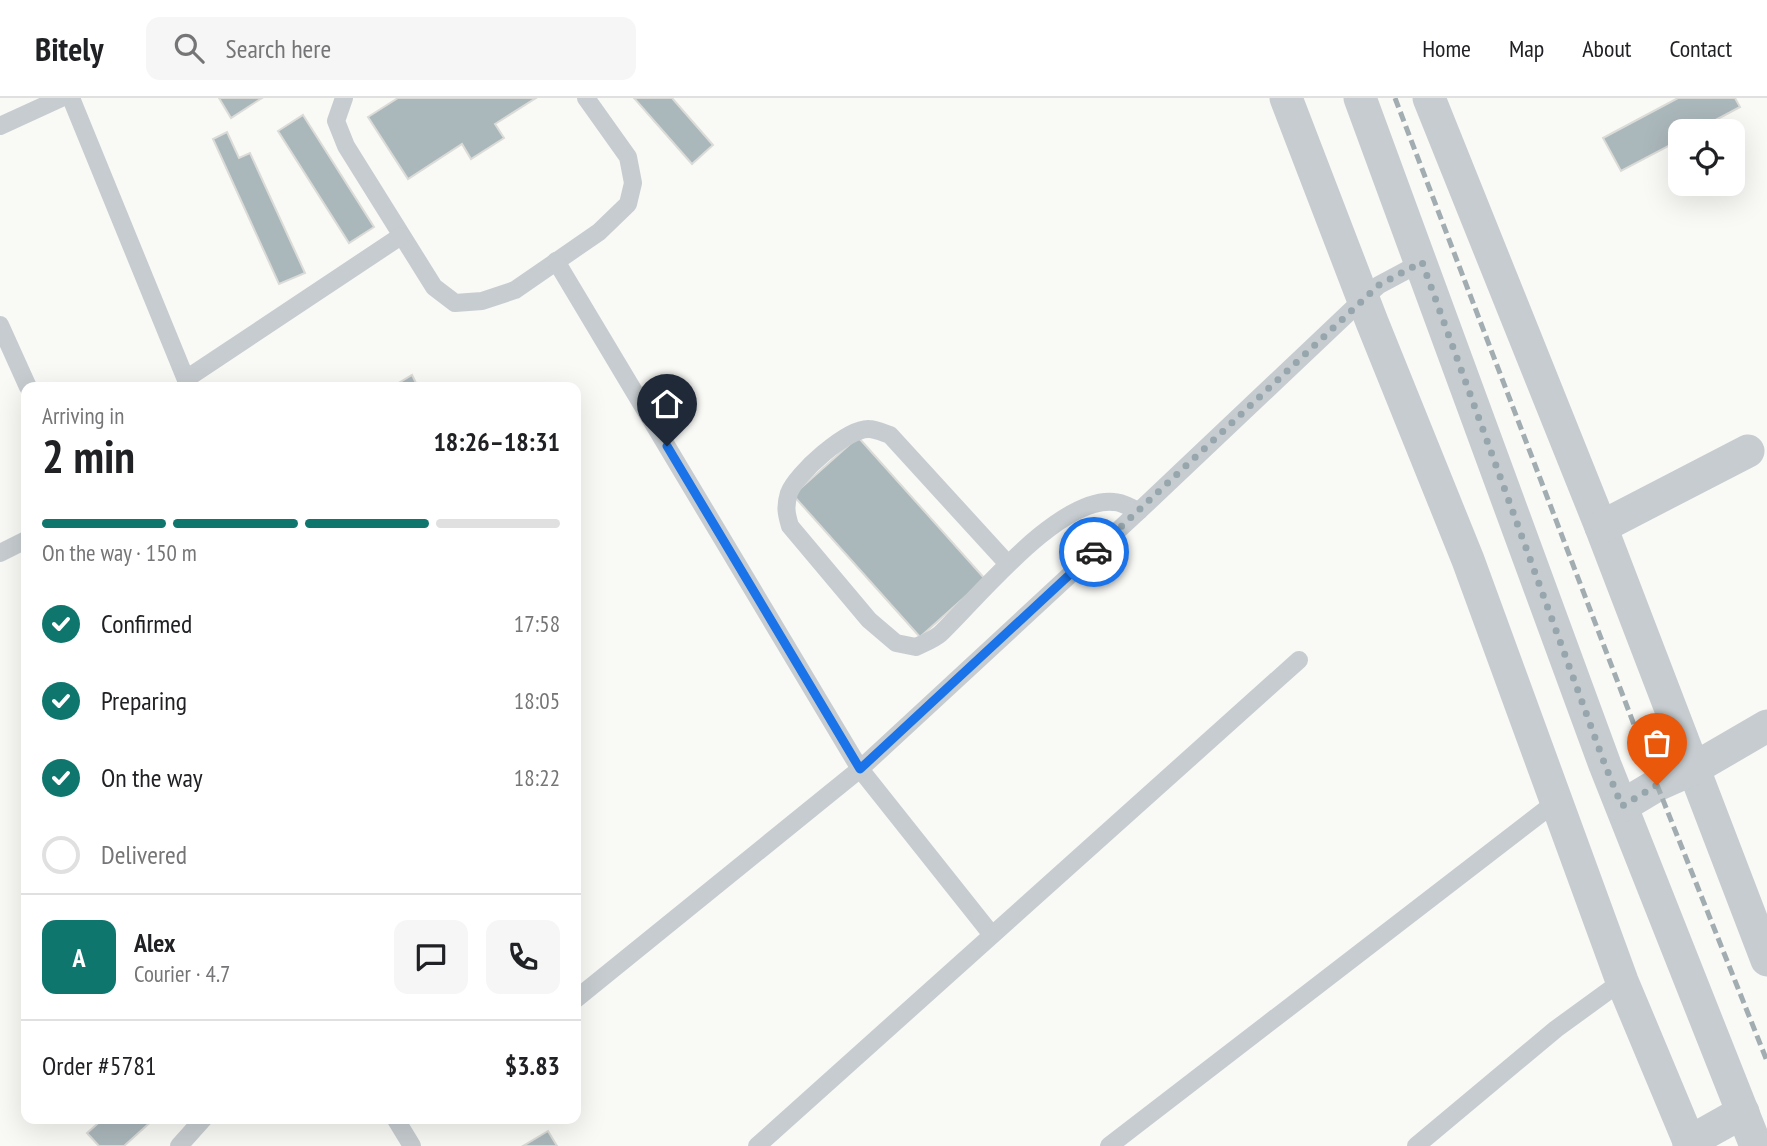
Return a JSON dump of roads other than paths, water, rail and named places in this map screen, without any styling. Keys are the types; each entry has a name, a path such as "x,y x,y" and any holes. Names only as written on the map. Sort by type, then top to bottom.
{"street":[{"path":"1286,98 1371,292 1622,981 1693,1143 1739,1114"},
{"path":"1360,98 1413,266 1739,1114 1756,1146"},
{"path":"1429,98 1601,527 1767,960"},
{"path":"1601,527 1748,451"},
{"path":"1622,806 1767,726"}],"lane":[{"path":"0,126 61,98"},
{"path":"71,98 188,382"},
{"path":"344,98 336,121 346,146 434,287 455,303 482,301 515,290 599,232 628,204 634,183 628,157 586,98"},
{"path":"189,382 401,236"},
{"path":"556,261 860,769 992,935"},
{"path":"581,995 860,769 1371,292 1413,266"},
{"path":"0,325 27,382"},
{"path":"1007,563 890,435 867,429 845,437 802,473 790,491 785,510 789,526 869,620 896,643 916,648 937,636 1007,563 1069,516 1094,503 1115,501 1139,511"},
{"path":"0,553 21,542"},
{"path":"757,1146 1299,660"},
{"path":"1109,1146 1557,801"},
{"path":"1416,1146 1556,1029 1622,981"},
{"path":"178,1146 198,1124"},
{"path":"399,1124 412,1146"}],"railway":[{"path":"1395,98 1657,785 1767,1061"}]}
